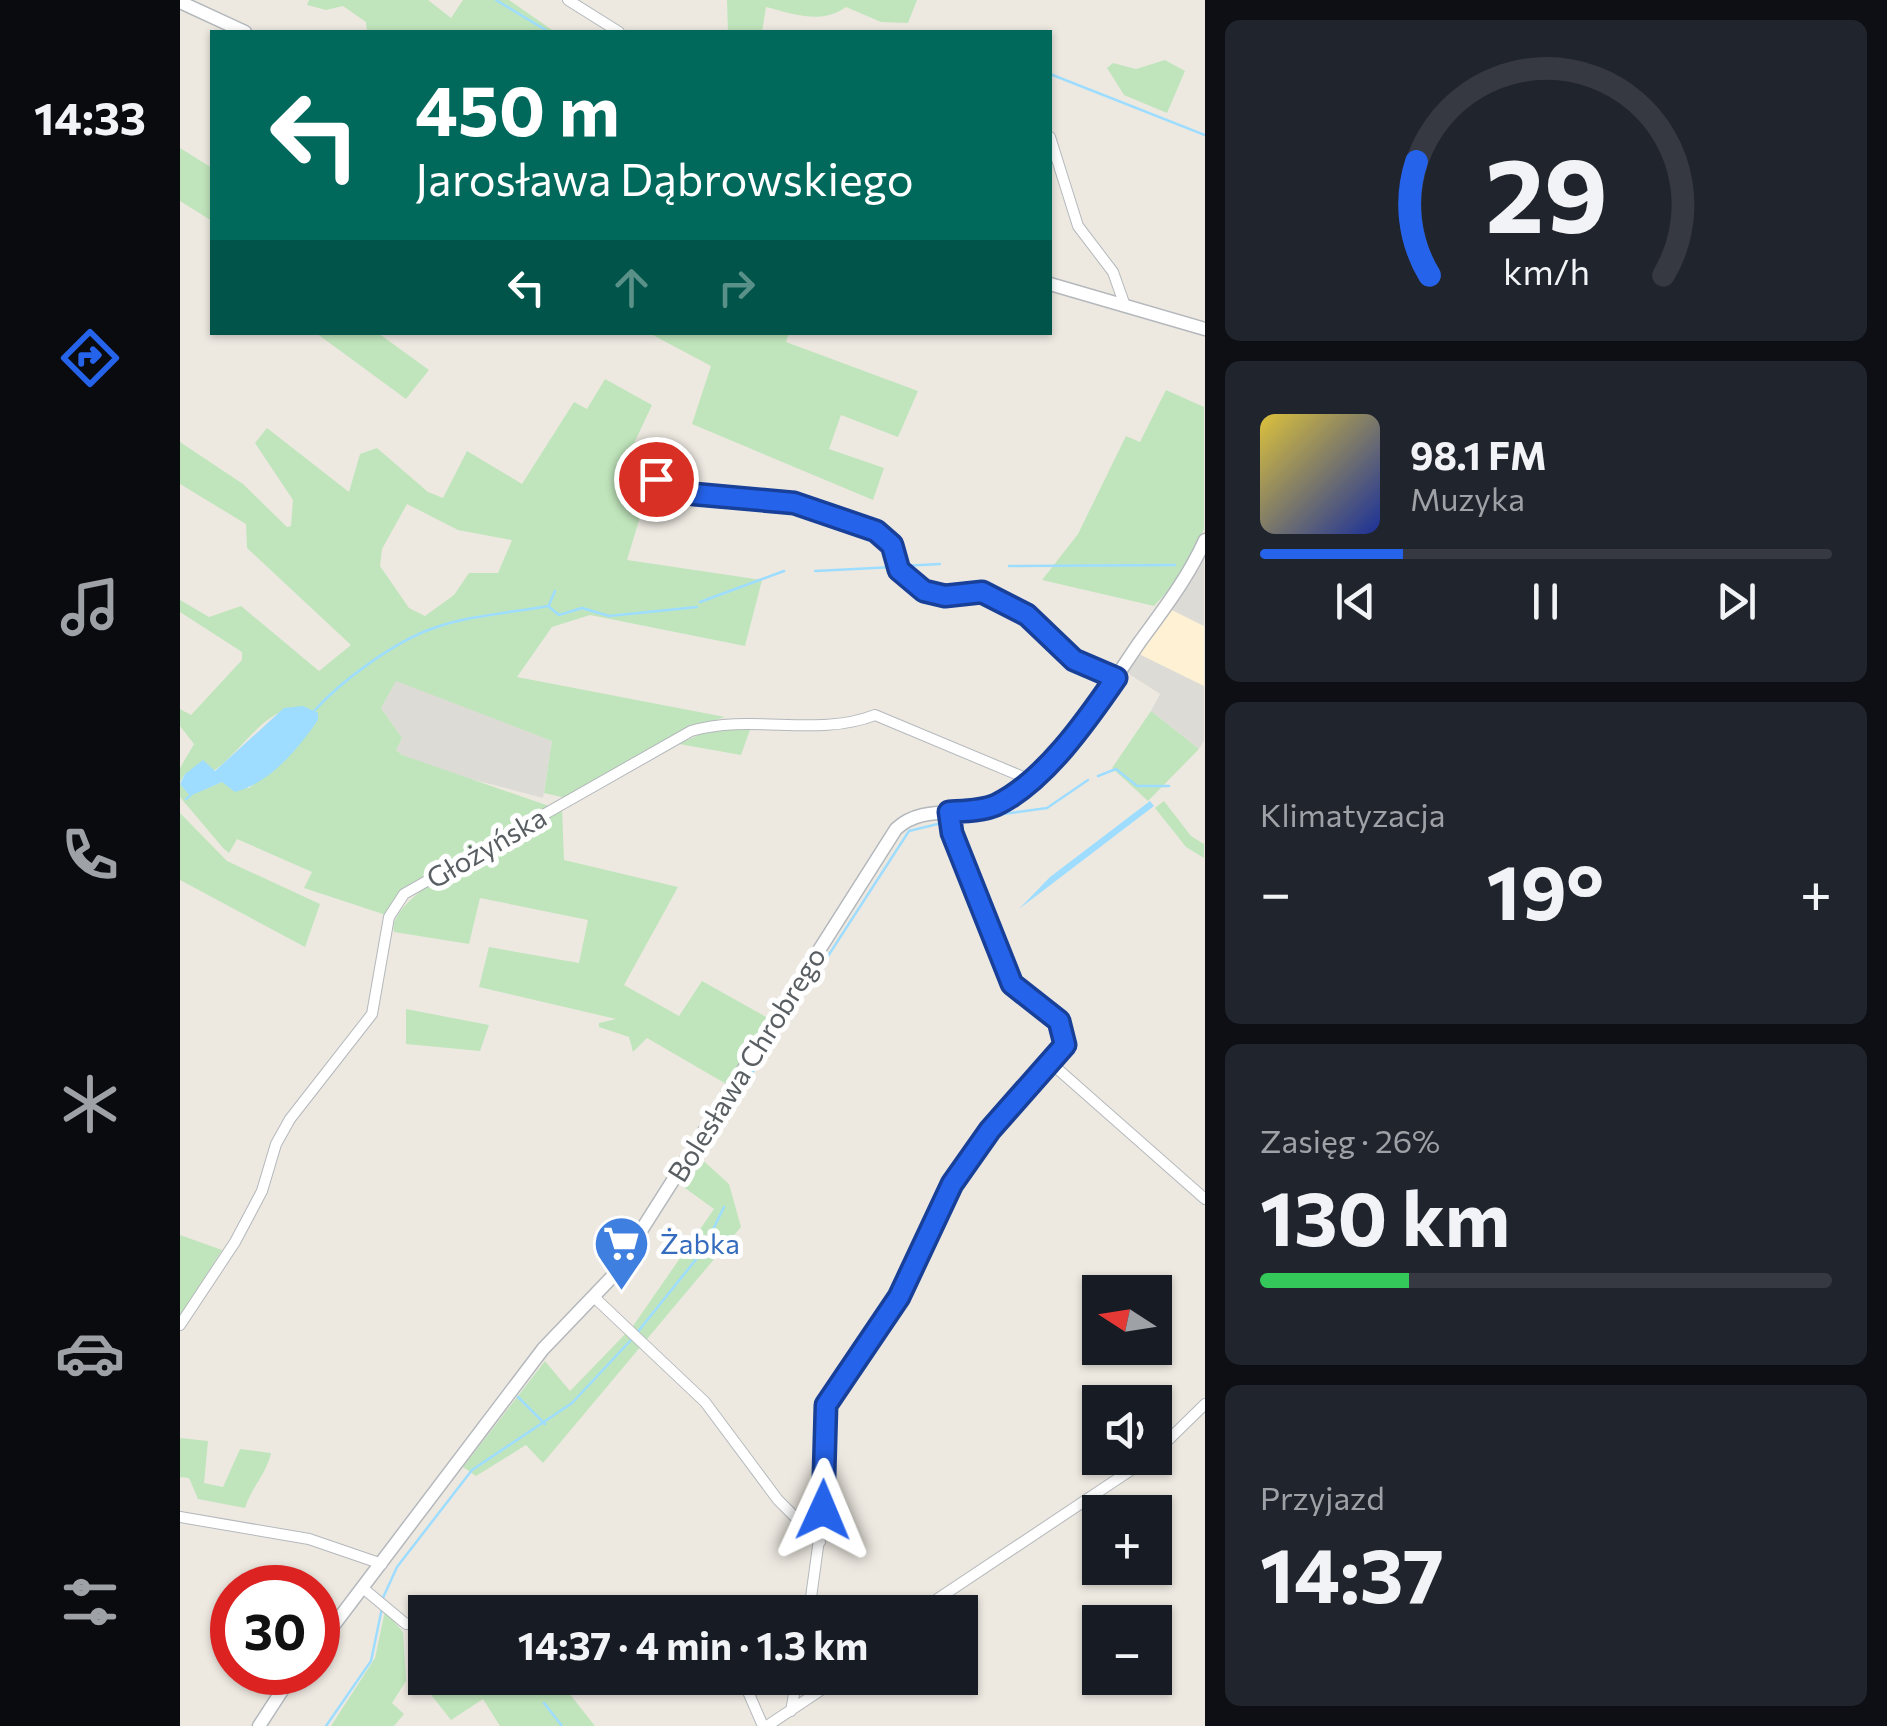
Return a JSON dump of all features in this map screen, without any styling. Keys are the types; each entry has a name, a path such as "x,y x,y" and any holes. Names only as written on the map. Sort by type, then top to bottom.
{"street":[{"path":"568,0 616,30"},
{"path":"180,2 242,30"},
{"path":"1052,143 1078,226 1113,272 1124,303"},
{"path":"1052,285 1204,329"},
{"path":"656,479 694,494 794,503 876,531 892,545 898,566 934,594 982,592 1027,615 1074,660 1116,678"},
{"name":"Bolesława Chrobrego","path":"340,1619 543,1349 595,1298 884,845 906,820 950,819 996,805 1076,734 1178,589 1204,540"},
{"name":"Głożyńska","path":"180,1325 235,1242 262,1191 276,1144 290,1119 372,1014 390,917 404,894 691,732 717,724 844,728 876,715 1028,779"},
{"path":"812,1595 820,1542 826,1405 899,1297 952,1184 990,1130 1065,1045 1059,1021 1012,984 950,819"},
{"path":"1052,1064 1204,1199"},
{"path":"595,1298 705,1402 778,1500 820,1542"},
{"path":"1172,1437 1204,1404"},
{"path":"943,1595 1123,1475"},
{"path":"180,1517 309,1539 382,1564"},
{"path":"364,1590 408,1624"},
{"path":"259,1726 279,1695"},
{"path":"750,1695 765,1726 814,1695"},
{"path":"791,1711 794,1695"}],"shaded area":[{"path":"1204,550 1204,626 1170,609"},
{"path":"1170,609 1204,626 1204,688 1138,654"},
{"path":"1139,654 1204,686 1204,741 1199,749 1151,711 1160,694 1126,672"},
{"path":"396,680 552,741 543,798 429,768 402,755 396,750 402,738 381,708"}],"green space":[{"path":"309,0 428,0 451,18 463,0 509,0 552,30 367,30 366,22 343,6 326,10 307,5"},
{"path":"727,0 917,0 908,23 881,22 846,7 817,17 766,7 762,30 728,30"},
{"path":"1165,60 1185,71 1167,113 1124,95 1107,68 1113,63 1136,69"},
{"path":"180,148 210,167 210,220 180,201"},
{"path":"319,335 381,335 429,370 406,399"},
{"path":"653,335 788,335 786,342 918,391 898,437 841,415 829,449 884,468 873,500 692,424 711,366"},
{"path":"605,379 652,405 623,467 650,484 627,560 762,580 745,646 590,615 552,627 517,677 725,717 685,730 566,798 544,793 552,741 396,681 381,708 402,738 396,750 402,755 552,807 399,892 386,915 304,888 312,872 237,839 229,853 180,797 180,784 190,795 222,782 249,788 283,762 318,720 317,713 301,708 274,715 216,769 185,774 180,782 180,768 194,744 180,726 180,709 191,715 242,660 242,652 180,612 180,600 209,617 241,606 319,671 351,645 247,548 246,524 180,484 180,442 243,484 287,527 291,526 293,500 255,443 267,428 349,492 360,454 377,448 428,492 443,498 467,451 522,484 574,402 587,409","holes":["407,504 458,530 512,540 498,573 469,573 454,595 425,616 409,608 380,566 382,549"]},
{"path":"1166,390 1204,407 1204,529 1179,579 1154,606 1042,580 1078,534 1126,436 1140,442"},
{"path":"1151,711 1199,749 1148,801 1112,768"},
{"path":"751,727 741,755 679,744 703,733"},
{"path":"1164,801 1191,836 1204,844 1204,858 1186,847 1155,808"},
{"path":"562,808 564,860 678,887 624,985 679,1016 702,981 768,1018 728,1085 647,1038 633,1052 629,1037 599,1027 599,1023 616,1019 479,987 489,947 579,963 588,920 480,898 469,944 394,932 397,916 434,881"},
{"path":"180,813 227,861 320,904 305,947 180,880"},
{"path":"406,1009 489,1025 480,1051 406,1044"},
{"path":"696,1154 729,1184 741,1227 543,1463 526,1445 476,1476 463,1467 545,1361 570,1391 633,1326 714,1209 678,1183"},
{"path":"180,1235 222,1250 180,1316"},
{"path":"180,1438 208,1441 204,1483 223,1487 240,1449 271,1453 245,1508 198,1499 189,1478 180,1477"},
{"path":"385,1611 403,1632 406,1681 392,1703 404,1714 394,1726 331,1726 375,1658"},
{"path":"431,1695 570,1695 595,1726 500,1726 483,1699 451,1720"}],"water":[{"path":"303,706 318,713 318,720 292,753 260,781 235,792 222,782 190,796 180,784 185,774 203,760 215,771 284,708"},
{"path":"1150,801 1154,806 1019,909 1050,877"}],"waterway":[{"path":"496,0 546,30"},
{"path":"1052,75 1205,135"},
{"path":"902,566 940,564"},
{"path":"1009,566 1175,565"},
{"path":"815,571 894,567"},
{"path":"700,602 784,571"},
{"path":"549,605 555,591"},
{"path":"314,711 386,652 448,624 548,606 559,615 582,608 609,616 697,607"},
{"path":"1098,776 1116,769 1137,786 1169,786"},
{"path":"954,821 1047,808 1088,780"},
{"path":"186,799 190,796"},
{"path":"736,1098 909,831 946,822"},
{"path":"636,1334 702,1252 724,1207"},
{"path":"707,1243 728,1254"},
{"path":"382,1600 397,1567 472,1470 572,1403 631,1340"},
{"path":"518,1397 545,1424"},
{"path":"326,1726 371,1661 382,1608"},
{"path":"544,1703 562,1726"}],"place":[{"name":"Żabka","path":"621,1292"}],"route":[{"path":"656,479 694,494 794,503 876,531 892,545 899,570 924,591 945,596 982,592 1027,615 1074,660 1116,678 1076,734 1010,795 996,805 949,812 952,833 1012,984 1059,1021 1065,1045 974,1150 937,1211 899,1297 826,1405 823,1510"}]}
